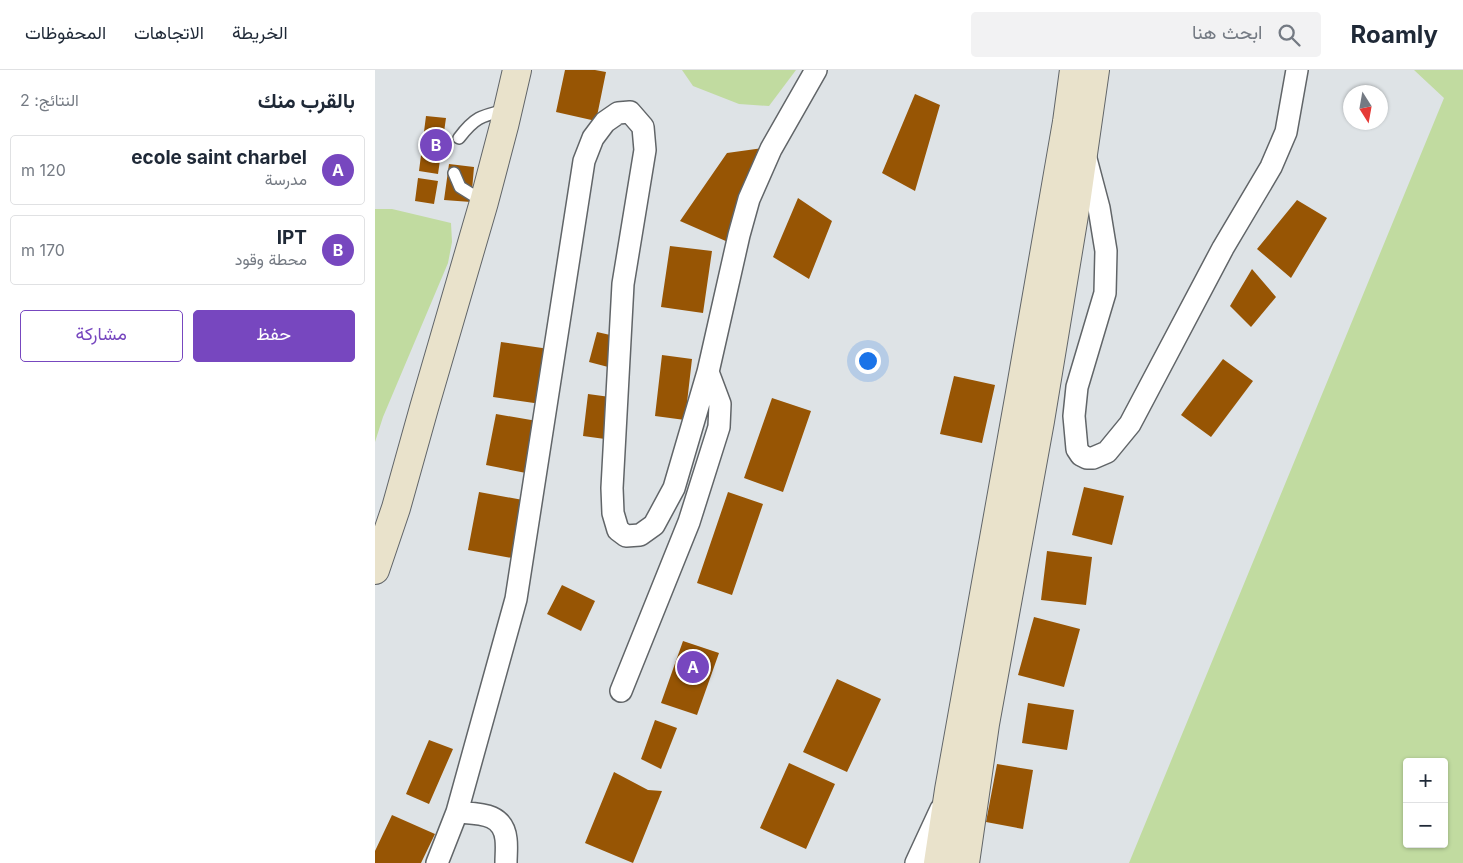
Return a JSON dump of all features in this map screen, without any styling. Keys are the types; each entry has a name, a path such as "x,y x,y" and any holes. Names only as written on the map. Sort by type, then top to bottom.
{"main road":[{"path":"375,570 396,508 423,408 484,202 517,70"},
{"path":"938,863 949,790 1075,70"},
{"path":"965,863 985,724 1040,420 1095,70"}],"street":[{"path":"437,863 457,812 516,599 584,161 593,138 605,122 617,112 630,112 643,127 645,150 623,284 612,488 613,513 618,530 626,536 640,535 654,525 674,488 708,372 749,199 771,149 816,70"},
{"path":"1067,122 1084,149 1099,208 1106,251 1105,293 1077,387 1074,416 1077,449 1081,455 1093,458 1107,452 1130,424 1223,248 1271,167 1286,132 1297,70"},
{"path":"621,691 689,522 719,427 720,404 708,372"},
{"path":"916,863 949,790"},
{"path":"457,812 482,814 495,819 502,827 506,838 506,863"}],"lane":[{"path":"459,138 471,123 486,115 508,110"},
{"path":"454,173 460,187 484,202"}],"green space":[{"path":"682,70 796,70 769,106 739,104 693,86"},
{"path":"1414,70 1463,70 1463,863 1129,863 1444,98"},
{"path":"375,209 392,209 451,223 452,242 448,263 383,417 375,442"}],"building":[{"path":"565,70 606,72 596,121 556,112"},
{"path":"915,94 940,105 915,191 882,173"},
{"path":"426,116 446,118 438,174 419,171"},
{"path":"763,148 728,242 680,221 727,153"},
{"path":"449,164 474,167 471,202 444,200"},
{"path":"418,178 438,181 434,204 415,201"},
{"path":"798,198 832,221 809,279 773,257"},
{"path":"1297,200 1327,218 1291,278 1257,249"},
{"path":"670,246 712,251 703,313 661,307"},
{"path":"1252,269 1276,297 1251,327 1230,306"},
{"path":"597,332 619,337 612,368 589,362"},
{"path":"501,342 549,349 541,404 493,397"},
{"path":"662,355 692,359 685,420 655,416"},
{"path":"1223,359 1253,381 1211,437 1181,415"},
{"path":"954,376 995,385 982,443 940,434"},
{"path":"588,394 610,397 605,439 583,436"},
{"path":"772,398 811,411 783,492 744,478"},
{"path":"496,414 537,421 526,473 486,465"},
{"path":"1084,487 1124,496 1112,545 1072,535"},
{"path":"479,492 523,500 512,558 468,550"},
{"path":"728,492 763,504 732,595 697,583"},
{"path":"1047,551 1092,557 1086,605 1041,600"},
{"path":"562,585 595,601 581,631 547,614"},
{"path":"1034,617 1080,629 1064,687 1018,675"},
{"path":"683,641 719,653 697,715 661,703"},
{"path":"837,679 881,699 847,772 803,752"},
{"path":"1028,703 1074,710 1067,750 1022,743"},
{"path":"655,720 677,728 661,769 641,759"},
{"path":"429,740 453,749 429,804 406,794"},
{"path":"789,763 835,784 806,849 760,828"},
{"path":"997,764 1033,770 1023,829 986,822"},
{"path":"614,772 648,790 662,791 633,863 585,843"},
{"path":"392,815 435,834 421,863 375,863 375,851"}],"place":[{"name":"IPT","path":"436,145"},
{"name":"ecole saint charbel","path":"693,667"}]}
